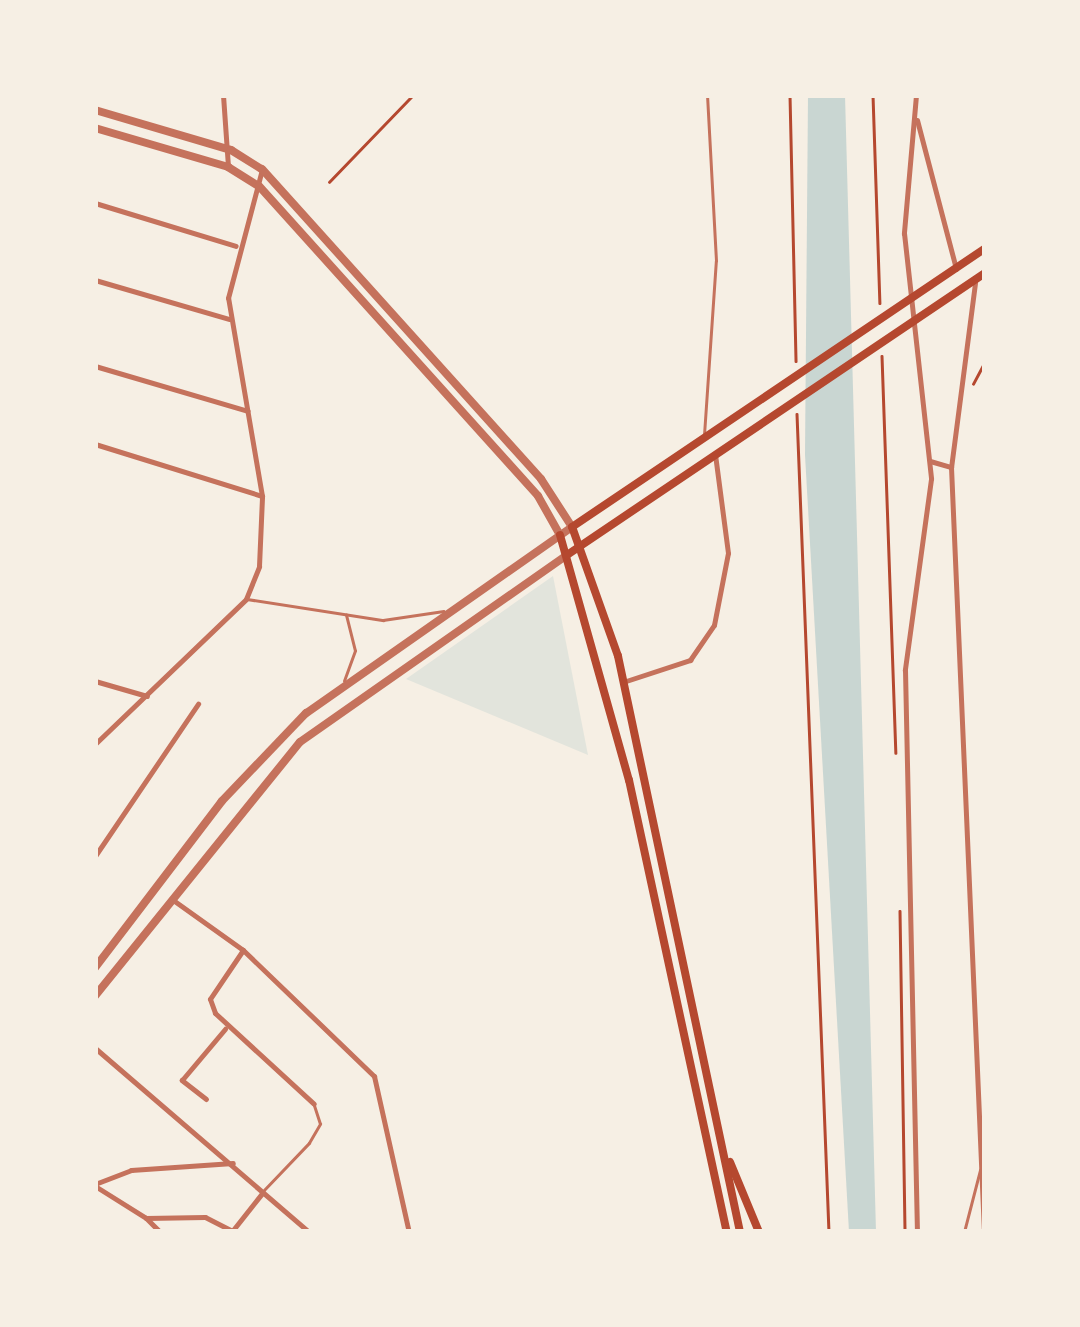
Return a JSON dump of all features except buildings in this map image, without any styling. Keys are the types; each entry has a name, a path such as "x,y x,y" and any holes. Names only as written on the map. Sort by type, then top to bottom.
{"main road":[{"path":"740,1232 624,682 572,526 985,248"},
{"path":"566,554 985,273"},
{"path":"560,535 628,780 727,1232"},
{"path":"722,1140 759,1232"}],"street":[{"path":"223,95 231,150 228,166"},
{"path":"916,95 904,232 930,462 904,670 917,1232"},
{"path":"95,110 231,150 262,170 541,479 572,526 443,610 344,681 222,801 95,968"},
{"path":"916,117 956,269"},
{"path":"95,128 228,166 256,185 538,496 560,535"},
{"path":"95,744 246,599 264,544 262,496 229,318 236,246 262,170"},
{"path":"95,203 236,246"},
{"path":"95,280 229,318"},
{"path":"975,280 951,466 984,1232"},
{"path":"95,366 248,412"},
{"path":"95,444 262,496"},
{"path":"624,682 678,668 714,625 728,553 719,451"},
{"path":"930,462 951,466"},
{"path":"95,996 300,742 566,554"},
{"path":"95,681 147,696"},
{"path":"95,856 198,704"},
{"path":"171,898 243,950 374,1076 410,1232"},
{"path":"243,950 210,999 226,1029 314,1104"},
{"path":"206,1100 182,1080 226,1029"},
{"path":"95,1048 309,1232"},
{"path":"95,1185 131,1170 232,1163"},
{"path":"980,1170 985,1182"},
{"path":"95,1185 146,1218 160,1232"},
{"path":"146,1218 205,1217 232,1232 263,1192"}],"lane":[{"path":"704,436 716,296 707,95"},
{"path":"246,599 383,620 443,610"},
{"path":"344,681 355,650 345,614"},
{"path":"263,1192 309,1143 320,1124 314,1104"},
{"path":"964,1232 980,1170"}],"path":[{"path":"329,182 413,95"},
{"path":"790,95 796,380"},
{"path":"873,95 881,315"},
{"path":"882,335 897,774"},
{"path":"797,399 829,1232"},
{"path":"899,894 905,1232"}],"shaded area":[{"path":"808,95 845,95 876,1232 849,1232 805,455"},
{"path":"553,576 588,755 406,679"}]}
